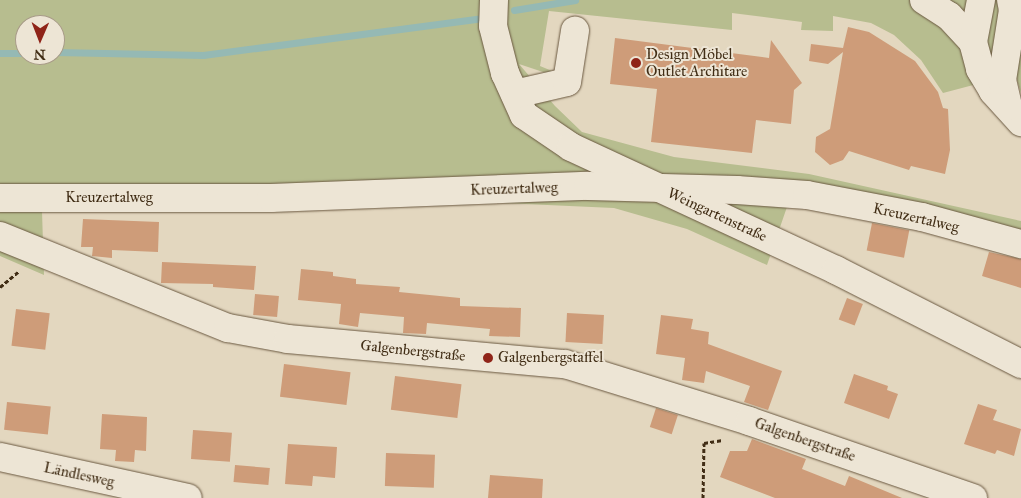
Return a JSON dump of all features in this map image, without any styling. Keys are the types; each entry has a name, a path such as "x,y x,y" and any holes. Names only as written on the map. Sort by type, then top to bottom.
{"street":[{"name":"Weingartenstraße","path":"494,0 493,26 514,94 524,115 571,147 836,270 1021,364"},
{"path":"924,0 949,16 973,42"},
{"path":"981,0 973,42 980,69 1015,116"},
{"path":"1011,0 1013,10 1002,80 1015,116"},
{"path":"514,94 567,82 575,31"},
{"name":"Kreuzertalweg","path":"0,198 271,198 588,186 807,194 922,217 1021,244"},
{"name":"Galgenbergstraße","path":"0,236 228,328 288,339 565,364 749,421 973,498"},
{"name":"Ländlesweg","path":"0,457 188,498"}],"path":[{"path":"703,498 704,443 744,437 749,421"}],"green space":[{"path":"0,0 1021,0 1021,93 1015,74 943,93 921,60 894,35 871,23 833,16 833,31 801,30 802,22 732,13 732,30 549,11 540,66 552,71 552,75 519,64 555,106 582,132 674,157 809,174 1021,221 1021,251 939,229 788,204 767,265 687,229 614,208 477,202 42,211 44,275 0,256"}],"building":[{"path":"848,27 869,32 915,61 938,92 943,108 948,109 950,150 945,174 911,166 909,170 849,151 843,160 830,165 815,152 816,137 830,129 843,52 828,64 809,61 811,44 843,48"},
{"path":"615,38 769,58 771,40 802,83 794,90 791,124 756,120 752,153 651,142 657,89 610,84"},
{"path":"83,219 159,222 158,252 112,250 112,258 92,256 93,247 81,247"},
{"path":"872,223 909,230 904,258 867,250"},
{"path":"989,252 1021,259 1021,288 982,276"},
{"path":"162,262 256,266 254,290 213,287 213,284 161,283"},
{"path":"301,269 333,272 333,276 356,279 356,284 400,287 399,292 460,298 460,306 521,308 520,337 489,336 490,329 427,323 426,334 403,333 404,317 360,313 358,327 339,324 341,304 298,300"},
{"path":"255,294 279,296 277,317 253,315"},
{"path":"847,298 863,304 855,326 839,319"},
{"path":"16,309 50,313 45,350 11,346"},
{"path":"567,313 604,315 602,344 565,342"},
{"path":"661,315 693,319 691,329 709,332 708,344 782,371 768,410 744,402 750,386 706,371 704,383 682,380 685,358 656,354"},
{"path":"284,364 351,372 346,405 280,397"},
{"path":"854,374 888,386 887,390 898,394 889,419 844,403"},
{"path":"395,376 462,384 457,418 391,410"},
{"path":"7,402 51,407 48,434 4,430"},
{"path":"978,404 997,410 993,420 1021,429 1014,456 997,450 995,454 964,444"},
{"path":"656,408 678,415 672,434 650,427"},
{"path":"102,414 147,417 146,451 135,450 134,462 115,461 116,450 100,449"},
{"path":"193,430 232,433 230,462 191,459"},
{"path":"752,439 806,459 802,469 845,486 849,476 902,498 775,498 720,477 730,451 747,451"},
{"path":"288,444 337,447 335,478 313,476 312,486 285,484"},
{"path":"386,453 435,455 434,488 385,486"},
{"path":"235,465 270,468 268,485 234,482"},
{"path":"490,475 543,479 542,498 488,498"}],"waterway":[{"path":"514,10 575,0"},
{"path":"65,52 203,55 478,19"},
{"path":"0,53 15,53"}],"place":[{"name":"Design Möbel Outlet Architare","path":"636,63"},
{"name":"Galgenbergstaffel","path":"488,358"}]}
